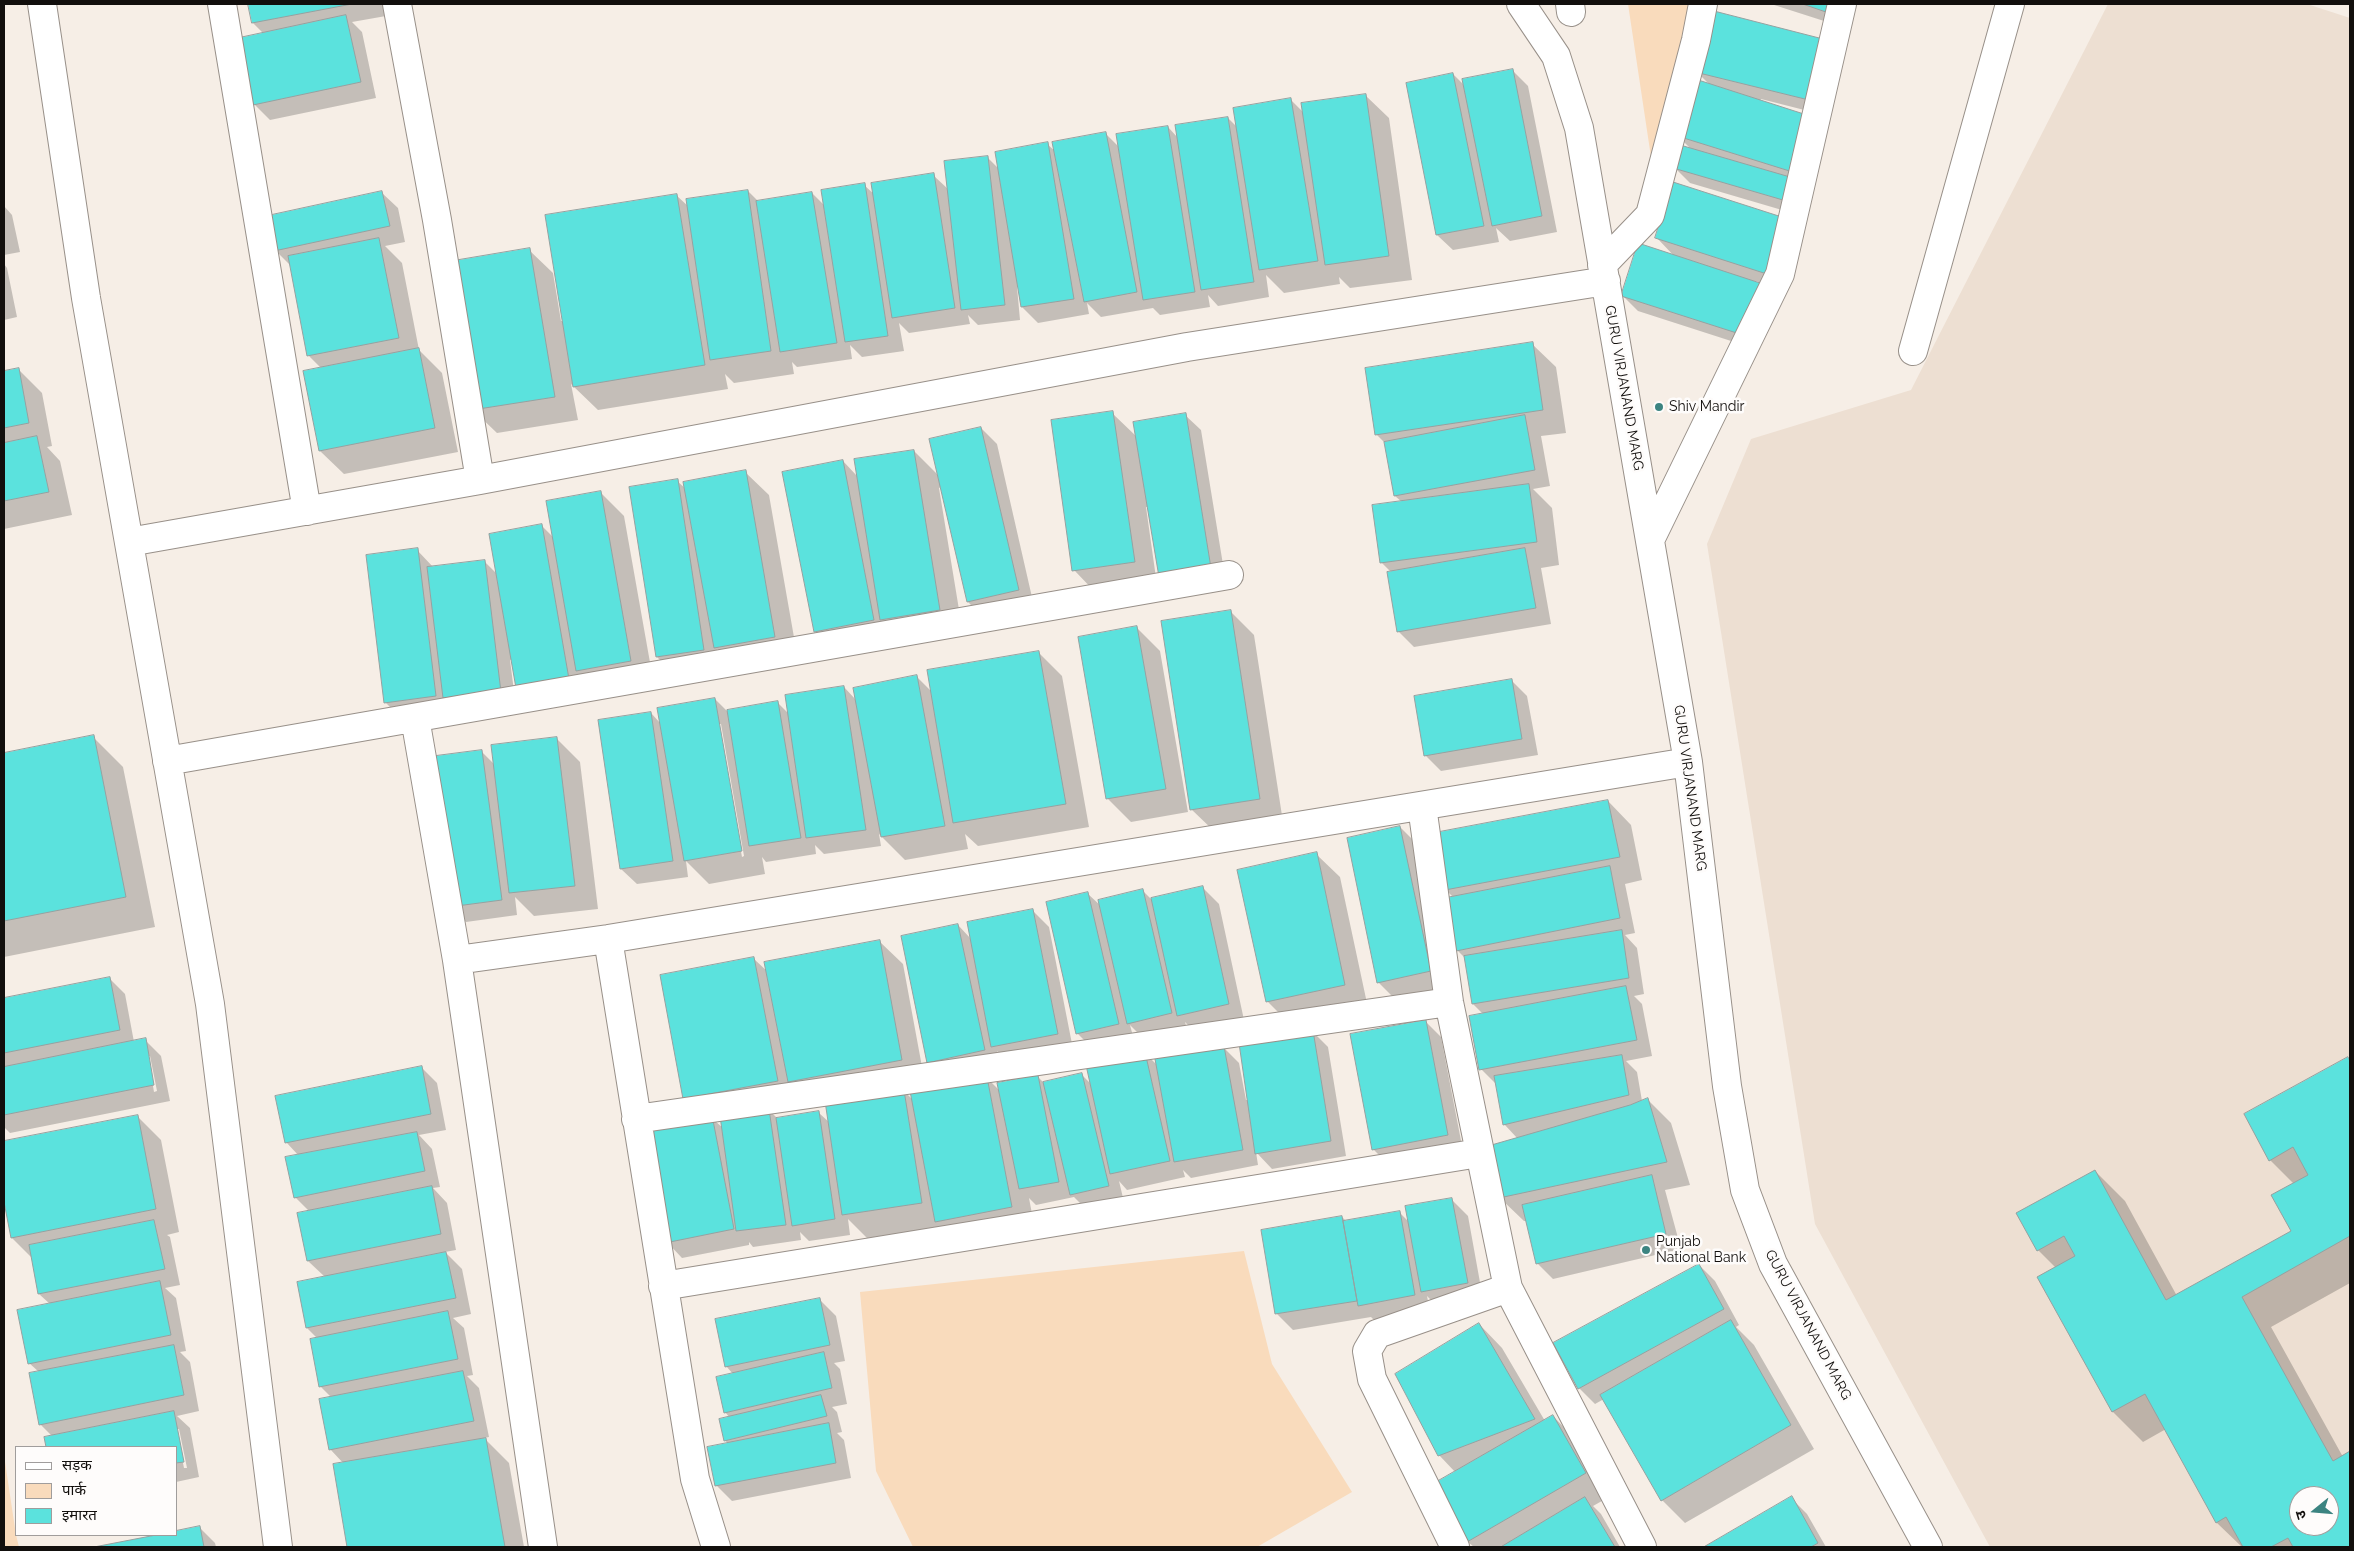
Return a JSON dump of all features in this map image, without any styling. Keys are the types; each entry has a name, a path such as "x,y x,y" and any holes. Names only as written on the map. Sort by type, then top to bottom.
{"street":[{"path":"42,4 86,298 210,1004 278,1547"},
{"path":"222,4 307,510"},
{"path":"397,4 437,220 480,480"},
{"name":"GURU VIRJANAND MARG","path":"1521,4 1556,56 1579,128 1688,762 1727,1086 1745,1190 1773,1264 1928,1547"},
{"path":"129,542 480,480 1187,347 1604,273 1650,215 1696,40 1703,4"},
{"path":"1650,540 1780,274 1842,4"},
{"path":"1913,351 2010,4"},
{"path":"167,761 1229,575"},
{"path":"415,718 458,960 543,1547"},
{"path":"458,960 608,939 1688,762"},
{"path":"1422,806 1449,1002 1508,1288 1642,1547"},
{"path":"608,939 695,1479 716,1547"},
{"path":"636,1119 1449,1002"},
{"path":"663,1286 1479,1153"},
{"path":"1454,1547 1372,1379 1367,1351 1377,1334 1508,1288"}],"shaded area":[{"path":"2108,4 2307,4 2350,18 2350,1547 1990,1547 1815,1224 1707,544 1751,439 1911,390"}],"green space":[{"path":"1628,4 1689,4 1654,177"},
{"path":"1244,1251 1272,1364 1352,1492 1257,1547 913,1547 876,1471 860,1292"},
{"path":"4,1455 15,1536 19,1547 4,1547"}],"building":[{"path":"248,4 352,4 252,23"},
{"path":"1803,4 1836,4 1833,14"},
{"path":"1710,10 1827,40 1813,101 1695,72"},
{"path":"346,15 361,82 253,105 239,38"},
{"path":"1513,69 1542,216 1492,226 1462,79"},
{"path":"1453,73 1484,226 1436,235 1406,83"},
{"path":"1692,78 1810,116 1796,173 1674,135"},
{"path":"1366,94 1389,256 1325,265 1301,103"},
{"path":"1291,98 1318,261 1259,270 1233,108"},
{"path":"1228,117 1254,282 1201,290 1175,125"},
{"path":"1168,126 1195,292 1143,300 1116,134"},
{"path":"1106,132 1137,292 1084,302 1052,142"},
{"path":"1048,142 1074,299 1021,307 995,152"},
{"path":"1680,145 1790,177 1783,200 1673,168"},
{"path":"988,156 1005,305 961,310 944,161"},
{"path":"934,173 955,308 892,318 871,183"},
{"path":"1673,182 1788,219 1770,275 1655,238"},
{"path":"865,183 888,336 845,342 821,190"},
{"path":"748,190 771,351 710,360 686,199"},
{"path":"382,191 390,226 274,251 267,216"},
{"path":"812,192 837,343 780,352 756,201"},
{"path":"677,194 705,365 573,387 545,215"},
{"path":"379,238 399,338 307,356 288,256"},
{"path":"1638,243 1760,283 1743,335 1621,296"},
{"path":"530,248 555,397 472,410 447,262"},
{"path":"1533,342 1543,410 1375,435 1365,368"},
{"path":"419,348 435,428 319,451 303,371"},
{"path":"19,368 29,423 4,428 4,371"},
{"path":"1113,411 1135,562 1072,571 1051,420"},
{"path":"1186,413 1211,568 1159,577 1133,422"},
{"path":"1525,415 1535,470 1394,496 1384,442"},
{"path":"981,427 1019,590 967,602 929,439"},
{"path":"37,436 49,492 4,501 4,443"},
{"path":"914,450 940,610 880,620 854,459"},
{"path":"843,460 874,620 814,632 782,472"},
{"path":"746,470 775,637 714,648 683,482"},
{"path":"678,479 704,650 656,657 629,487"},
{"path":"1529,484 1537,542 1380,563 1372,505"},
{"path":"601,491 631,661 576,671 546,501"},
{"path":"542,524 569,679 516,688 489,534"},
{"path":"418,548 436,696 384,703 366,555"},
{"path":"1525,548 1536,608 1397,632 1387,572"},
{"path":"485,560 501,692 443,698 427,567"},
{"path":"1231,610 1260,799 1190,810 1161,621"},
{"path":"1137,626 1166,789 1106,799 1078,637"},
{"path":"1039,651 1066,804 953,823 927,670"},
{"path":"917,675 945,826 881,837 853,688"},
{"path":"1512,679 1522,739 1424,756 1414,696"},
{"path":"844,686 866,830 806,838 785,695"},
{"path":"715,698 742,851 684,861 657,708"},
{"path":"778,701 801,838 749,846 727,710"},
{"path":"651,712 673,861 620,869 598,720"},
{"path":"94,735 126,897 4,921 4,753"},
{"path":"557,737 575,886 509,893 491,745"},
{"path":"482,750 502,900 449,907 428,757"},
{"path":"1608,800 1620,857 1445,890 1434,833"},
{"path":"1400,826 1431,971 1377,983 1347,838"},
{"path":"1317,852 1345,985 1266,1002 1237,870"},
{"path":"1610,866 1620,918 1456,951 1446,898"},
{"path":"1203,886 1229,1004 1177,1016 1151,898"},
{"path":"1143,889 1172,1013 1127,1024 1098,900"},
{"path":"1088,892 1119,1024 1076,1034 1046,902"},
{"path":"1033,909 1058,1034 991,1047 967,922"},
{"path":"958,924 985,1050 927,1063 901,936"},
{"path":"1622,930 1629,978 1472,1004 1464,956"},
{"path":"880,940 902,1060 788,1082 764,962"},
{"path":"754,957 778,1081 683,1099 660,975"},
{"path":"110,977 120,1030 4,1053 4,998"},
{"path":"1626,986 1637,1040 1479,1070 1469,1016"},
{"path":"1426,1020 1448,1135 1372,1150 1350,1034"},
{"path":"1313,1030 1331,1141 1255,1154 1239,1043"},
{"path":"146,1038 154,1085 4,1115 4,1067"},
{"path":"1224,1046 1243,1150 1174,1162 1155,1059"},
{"path":"1145,1052 1170,1161 1110,1174 1086,1065"},
{"path":"1622,1055 1629,1095 1503,1125 1494,1076"},
{"path":"2348,1057 2350,1061 2350,1236 2242,1297 2333,1461 2350,1451 2350,1547 2293,1547 2288,1538 2271,1547 2243,1547 2226,1517 2216,1523 2145,1394 2112,1412 2037,1277 2075,1256 2064,1236 2037,1251 2016,1213 2095,1170 2166,1300 2291,1231 2271,1195 2308,1175 2293,1147 2269,1161 2244,1114"},
{"path":"422,1066 431,1114 285,1143 275,1096"},
{"path":"1082,1073 1109,1186 1070,1195 1043,1082"},
{"path":"1038,1075 1059,1182 1019,1189 997,1083"},
{"path":"987,1077 1012,1207 935,1222 910,1091"},
{"path":"904,1090 922,1203 842,1215 825,1101"},
{"path":"1648,1098 1667,1162 1499,1198 1488,1146 1630,1105"},
{"path":"769,1109 786,1225 736,1231 720,1116"},
{"path":"819,1111 835,1219 792,1226 776,1118"},
{"path":"138,1115 156,1209 11,1238 4,1202 4,1141"},
{"path":"712,1115 734,1229 665,1243 643,1128"},
{"path":"417,1132 425,1171 294,1198 285,1157"},
{"path":"1652,1175 1666,1234 1536,1264 1522,1205"},
{"path":"432,1186 441,1234 307,1261 297,1213"},
{"path":"1452,1198 1468,1283 1421,1292 1405,1206"},
{"path":"1400,1211 1415,1295 1358,1306 1343,1221"},
{"path":"1342,1216 1357,1301 1275,1314 1261,1230"},
{"path":"154,1220 165,1269 38,1294 29,1245"},
{"path":"446,1252 456,1298 306,1328 297,1282"},
{"path":"1699,1264 1724,1309 1578,1389 1553,1343"},
{"path":"160,1281 171,1335 28,1364 17,1310"},
{"path":"820,1298 830,1345 725,1367 715,1319"},
{"path":"448,1311 458,1359 319,1387 310,1339"},
{"path":"1731,1320 1791,1425 1661,1501 1600,1395"},
{"path":"1479,1323 1535,1419 1438,1456 1395,1374"},
{"path":"174,1345 184,1395 39,1425 29,1373"},
{"path":"824,1352 832,1388 724,1413 716,1377"},
{"path":"463,1371 474,1421 329,1450 319,1399"},
{"path":"821,1395 827,1416 724,1441 719,1419"},
{"path":"174,1411 184,1462 178,1463 178,1446 46,1446 44,1437"},
{"path":"1553,1415 1586,1473 1467,1542 1433,1484"},
{"path":"829,1423 836,1463 715,1486 707,1447"},
{"path":"486,1438 505,1547 347,1547 333,1464"},
{"path":"1792,1496 1818,1543 1811,1547 1704,1547"},
{"path":"1585,1497 1615,1547 1501,1547"},
{"path":"200,1526 204,1547 94,1547 151,1536 178,1536 178,1531"}],"place":[{"name":"Shiv Mandir","path":"1659,407"},
{"name":"Punjab National Bank","path":"1646,1250"}]}
